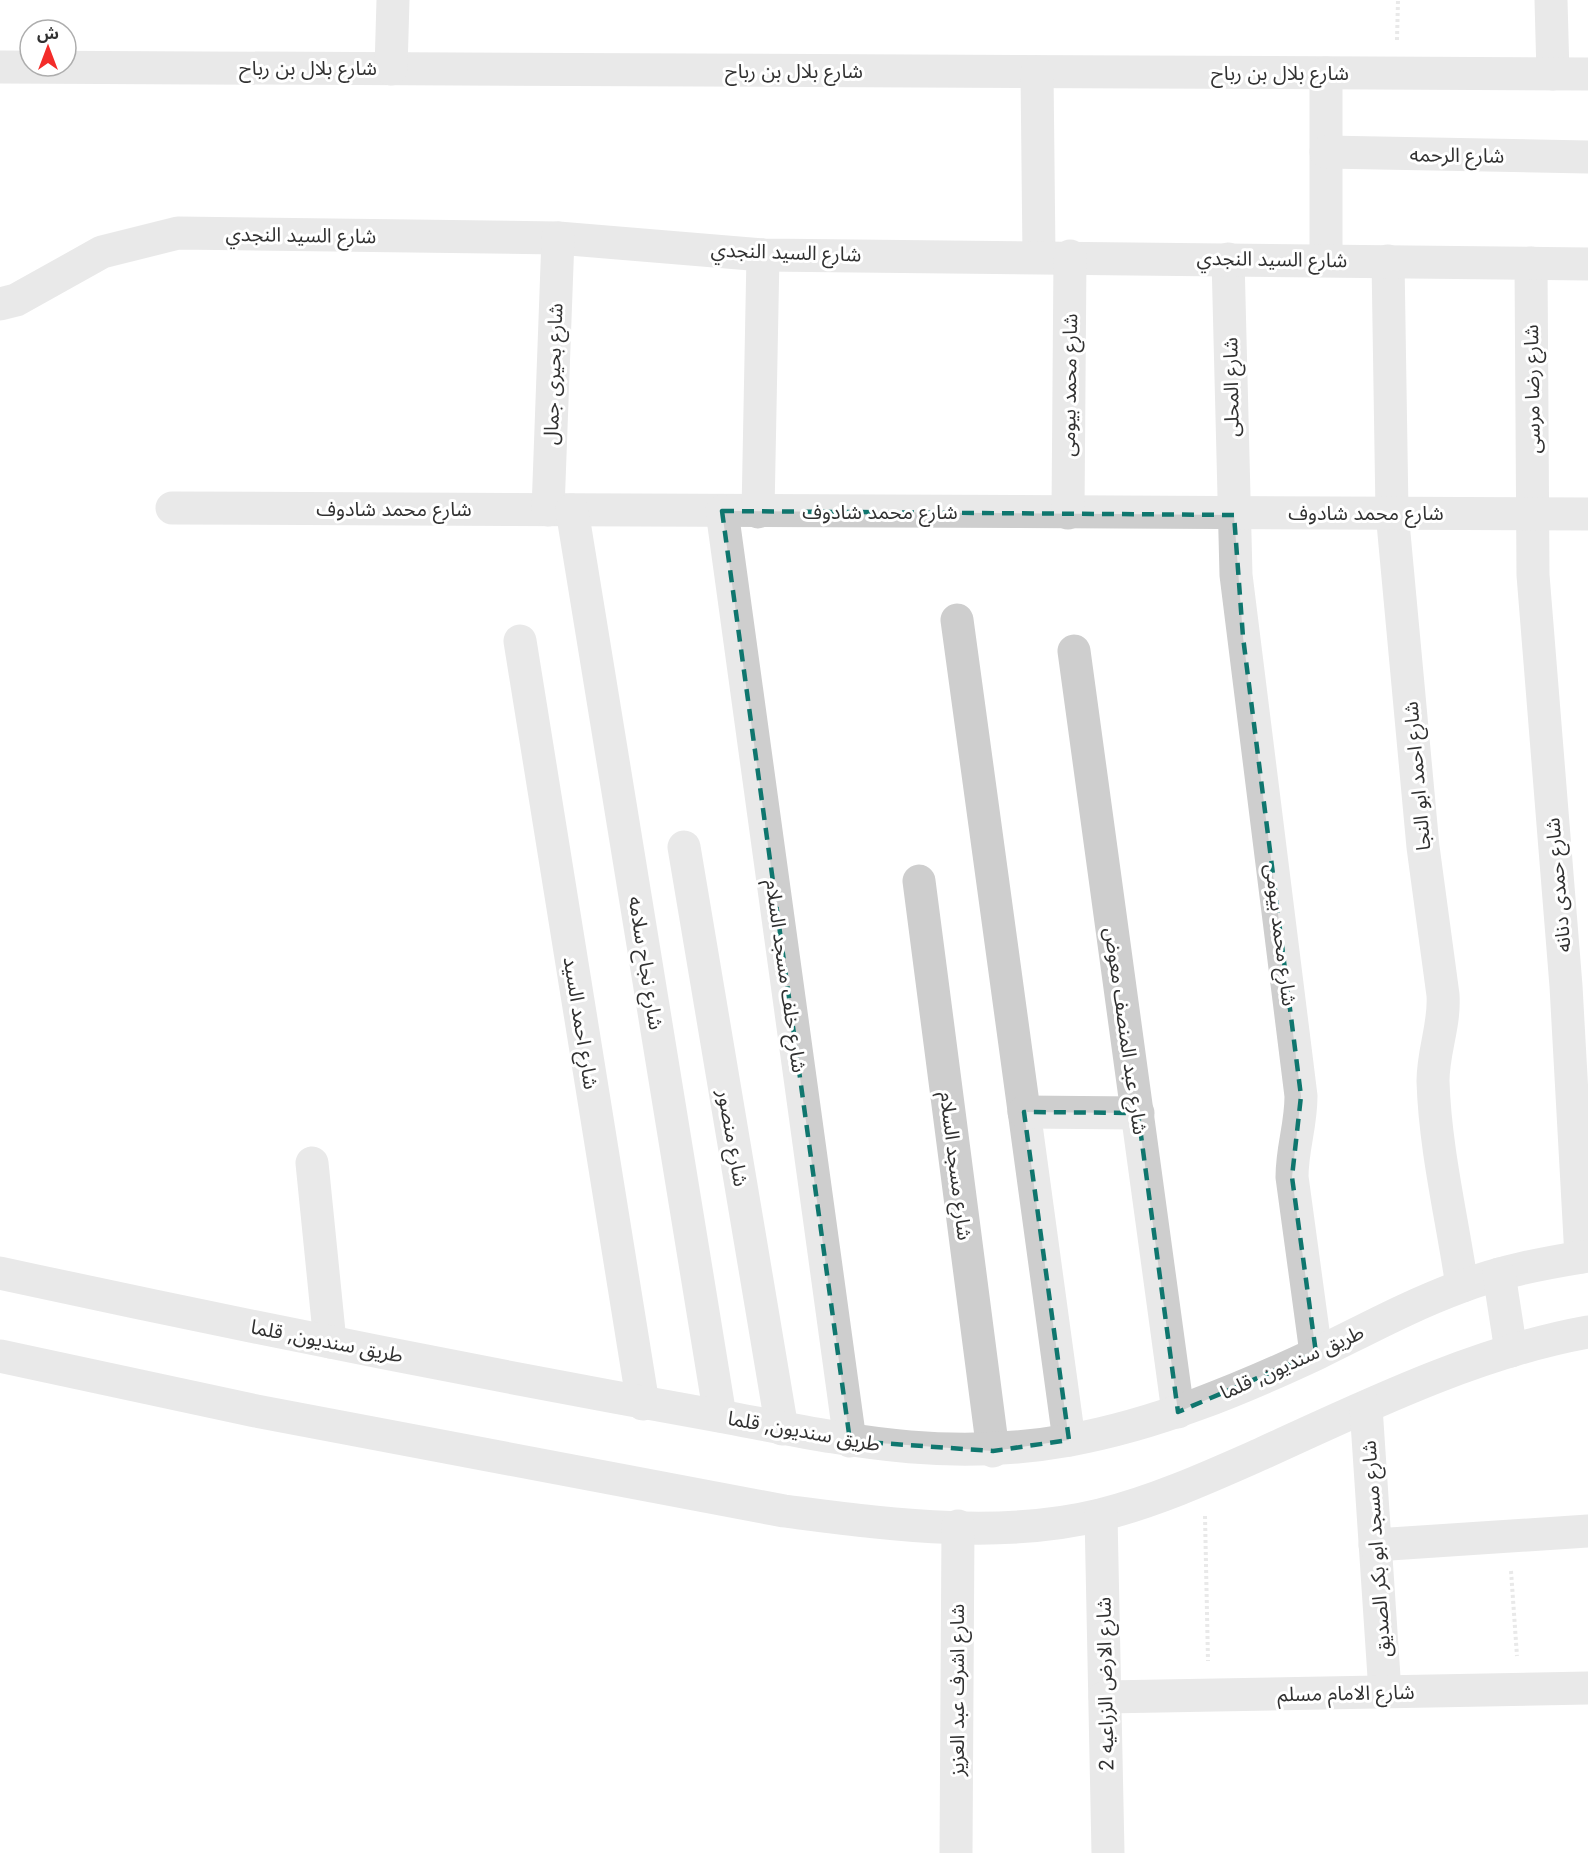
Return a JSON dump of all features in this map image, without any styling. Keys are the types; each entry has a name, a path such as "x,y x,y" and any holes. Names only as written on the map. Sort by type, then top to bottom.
{"street":[{"path":"391,69 393,0"},
{"path":"1551,0 1553,74"},
{"name":"شارع بلال بن رباح","path":"0,67 1588,74"},
{"name":"شارع محمد بيومى","path":"1037,72 1055,256 1068,513"},
{"path":"1326,73 1326,260"},
{"name":"شارع الرحمه","path":"1326,152 1588,157"},
{"name":"شارع السيد النجدي","path":"0,304 16,300 102,252 178,233 558,238 763,255 1055,256 1588,264"},
{"name":"شارع بحيرى جمال","path":"558,238 560,510"},
{"path":"758,512 763,255"},
{"name":"شارع المحلى","path":"1228,259 1234,514"},
{"name":"شارع احمد ابو النجا","path":"1388,261 1392,512 1423,847 1443,995 1444,1015 1433,1060 1436,1117 1462,1286"},
{"name":"شارع رضا مرسى","path":"1531,263 1534,514"},
{"name":"شارع محمد شادوف","path":"172,508 1588,514"},
{"name":"شارع نجاح سلامه","path":"560,510 720,1416"},
{"name":"شارع خلف مسجد السلام","path":"722,511 850,1441"},
{"name":"شارع محمد بيومى","path":"1234,514 1236,575 1241,626 1301,1096 1301,1127 1292,1158 1292,1177 1316,1353"},
{"name":"شارع حمدى دنانه","path":"1534,514 1536,620 1566,986 1584,1257"},
{"path":"957,620 1069,1440"},
{"name":"شارع احمد السيد","path":"520,641 643,1404"},
{"name":"شارع عبد المنصف معوض","path":"1074,651 1178,1412"},
{"name":"شارع منصور","path":"684,847 782,1429"},
{"name":"شارع مسجد السلام","path":"919,881 993,1451"},
{"path":"1024,1112 1138,1113"},
{"path":"312,1162 330,1342"},
{"name":"طريق سنديون, قلما","path":"0,1273 330,1342 782,1429 897,1447 993,1451 1069,1440 1125,1428 1178,1412 1252,1383 1416,1305 1462,1286 1499,1274 1584,1257"},
{"path":"1499,1274 1512,1352"},
{"path":"0,1356 256,1411 661,1489 840,1518 958,1526 1030,1526 1101,1515 1154,1500 1366,1407 1512,1352 1588,1332"},
{"name":"شارع مسجد ابو بكر الصديق","path":"1366,1407 1385,1692"},
{"name":"شارع الارض الزراعيه 2","path":"1101,1515 1108,1853"},
{"name":"شارع اشرف عبد العزيز","path":"956,1853 958,1526"},
{"path":"1376,1545 1588,1531"},
{"name":"شارع الامام مسلم","path":"1105,1697 1588,1688"}],"path":[{"path":"1204,1479 1208,1695"},
{"path":"1508,1536 1520,1690"}],"highlighted area":[{"path":"722,511 1234,515 1243,637 1301,1096 1292,1177 1316,1353 1178,1412 1138,1113 1024,1112 1069,1440 993,1451 850,1441"}]}
